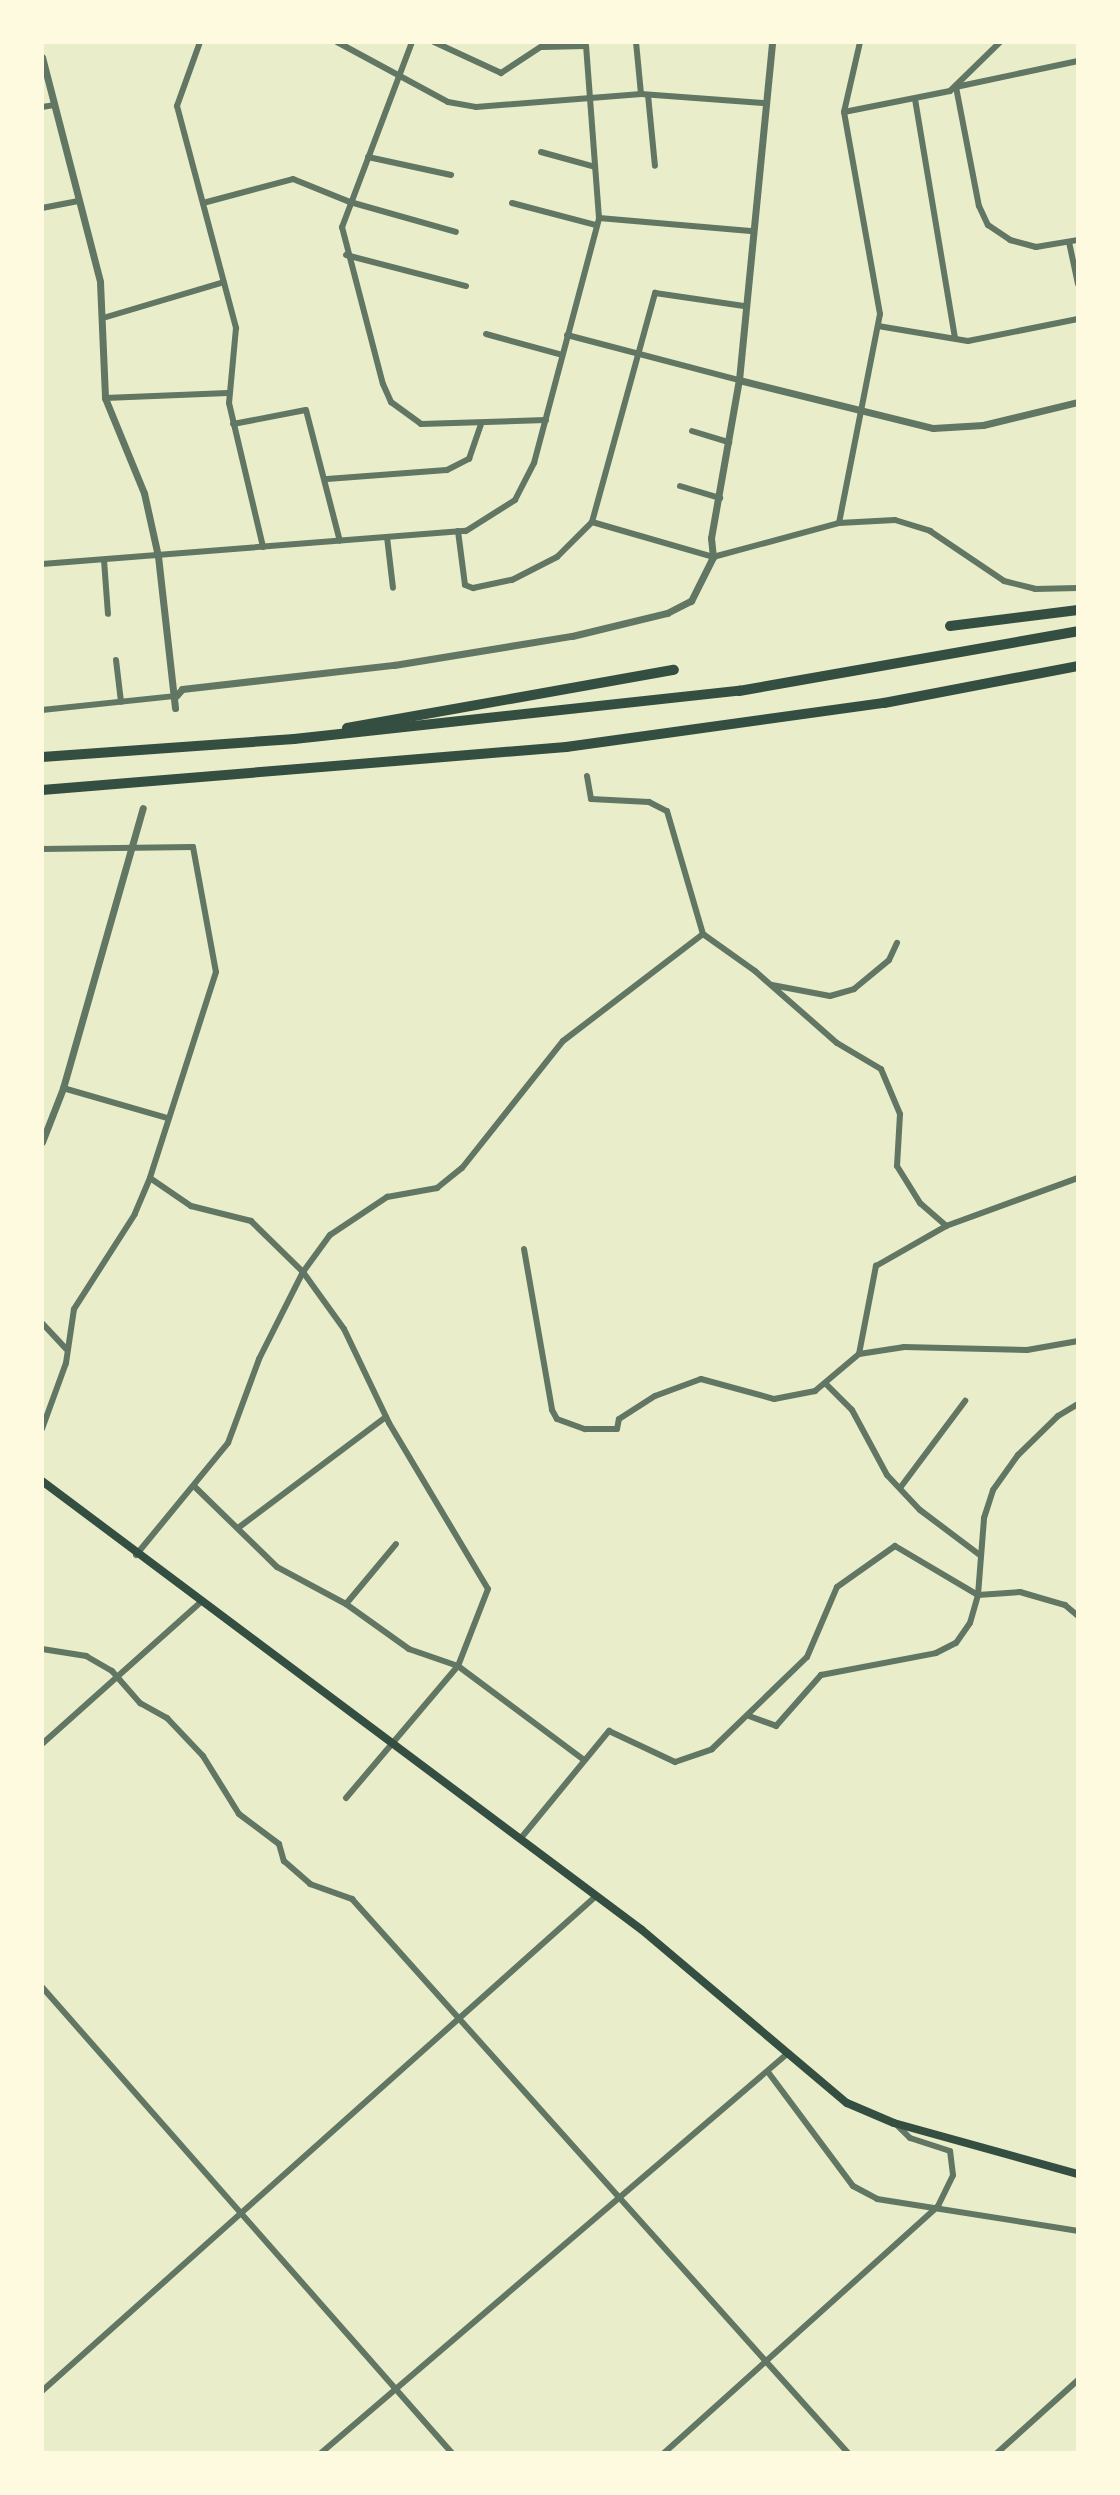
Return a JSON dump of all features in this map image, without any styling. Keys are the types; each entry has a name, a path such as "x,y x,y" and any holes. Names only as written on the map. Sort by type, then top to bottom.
{"highway":[{"path":"950,626 1078,610"},
{"path":"42,757 294,739 739,691 1078,631"},
{"path":"42,790 566,747 884,703 1078,666"},
{"path":"294,739 674,670"}],"main road":[{"path":"42,1481 136,1555 521,1838 847,2103 894,2123 1078,2174"}],"street":[{"path":"200,42 177,106 236,328 228,393 263,547"},
{"path":"337,42 448,102 476,107 644,94 763,103"},
{"path":"412,42 342,227 346,255 391,402 421,424 481,425 546,420"},
{"path":"42,564 458,531 487,520 515,500 527,483 546,420 598,221 586,46 545,44 501,73 434,42"},
{"path":"636,42 655,166"},
{"path":"42,710 176,696 182,689 394,665 572,636 667,613 691,601 713,557 739,380 750,231 772,42"},
{"path":"839,523 880,314 844,112 860,42"},
{"path":"956,87 1000,42"},
{"path":"42,57 100,282 105,398 144,493 158,556 175,708"},
{"path":"844,112 915,99 1078,61"},
{"path":"956,87 979,206 988,225 1010,240 1036,247 1078,240"},
{"path":"915,99 955,338"},
{"path":"42,107 54,105"},
{"path":"541,152 595,167"},
{"path":"368,157 451,175"},
{"path":"203,203 293,179 350,202 456,232"},
{"path":"42,208 78,201"},
{"path":"512,203 598,221 750,231"},
{"path":"1069,242 1078,284"},
{"path":"346,255 466,286"},
{"path":"103,318 224,282"},
{"path":"458,531 465,585 473,588 541,567 592,522 655,293 744,306"},
{"path":"878,326 968,341 1078,319"},
{"path":"486,334 562,355"},
{"path":"567,335 933,428 959,429 1078,402"},
{"path":"105,398 228,393"},
{"path":"233,424 306,410 327,479 340,541"},
{"path":"327,479 447,470 469,459 481,425"},
{"path":"692,431 729,442"},
{"path":"680,486 720,498"},
{"path":"592,522 713,557 839,523 913,523 1004,581 1035,589 1078,588"},
{"path":"387,537 393,588"},
{"path":"104,560 108,614"},
{"path":"116,660 121,702"},
{"path":"587,776 591,799 649,802 667,811 703,934 772,985 837,1043 881,1069 900,1114 897,1166 920,1203 946,1226"},
{"path":"42,1142 63,1088 143,808"},
{"path":"42,849 193,847 216,972 150,1178 135,1214 82,1293 42,1429"},
{"path":"136,1555 228,1443 259,1359 303,1272 330,1235 387,1197 437,1188 462,1168 563,1041 703,934"},
{"path":"772,985 830,996 854,989 889,960 897,943"},
{"path":"63,1088 167,1118"},
{"path":"150,1178 191,1206 251,1221 303,1272 364,1362 386,1417 488,1589 458,1666 346,1798"},
{"path":"859,1354 876,1266 946,1226 1078,1178"},
{"path":"524,1249 552,1410 569,1425 617,1429 619,1419 655,1396 701,1379 774,1399 815,1391 859,1354 904,1347 1027,1350 1078,1341"},
{"path":"42,1323 66,1349"},
{"path":"825,1383 852,1410 873,1453 900,1488 980,1555"},
{"path":"900,1488 965,1401"},
{"path":"749,1716 776,1726 821,1675 946,1649 970,1623 978,1595 980,1555 993,1490 1018,1455 1058,1416 1078,1404"},
{"path":"238,1528 386,1417"},
{"path":"194,1486 277,1567 346,1604 409,1649 458,1666 584,1760"},
{"path":"346,1604 396,1544"},
{"path":"521,1838 609,1731 675,1762 712,1749 807,1657 837,1587 895,1546 978,1595 1020,1592 1065,1605 1078,1616"},
{"path":"42,1744 202,1601"},
{"path":"42,1649 86,1656 117,1677 203,1756 239,1814 279,1844 284,1861 310,1884 352,1899 848,2453"},
{"path":"42,2391 596,1896"},
{"path":"42,1987 452,2453"},
{"path":"321,2453 620,2201 787,2054"},
{"path":"768,2072 853,2186 877,2199 938,2206 1078,2231"},
{"path":"664,2453 938,2206 953,2175 950,2151 910,2138 894,2123"},
{"path":"997,2453 1078,2380"}]}
